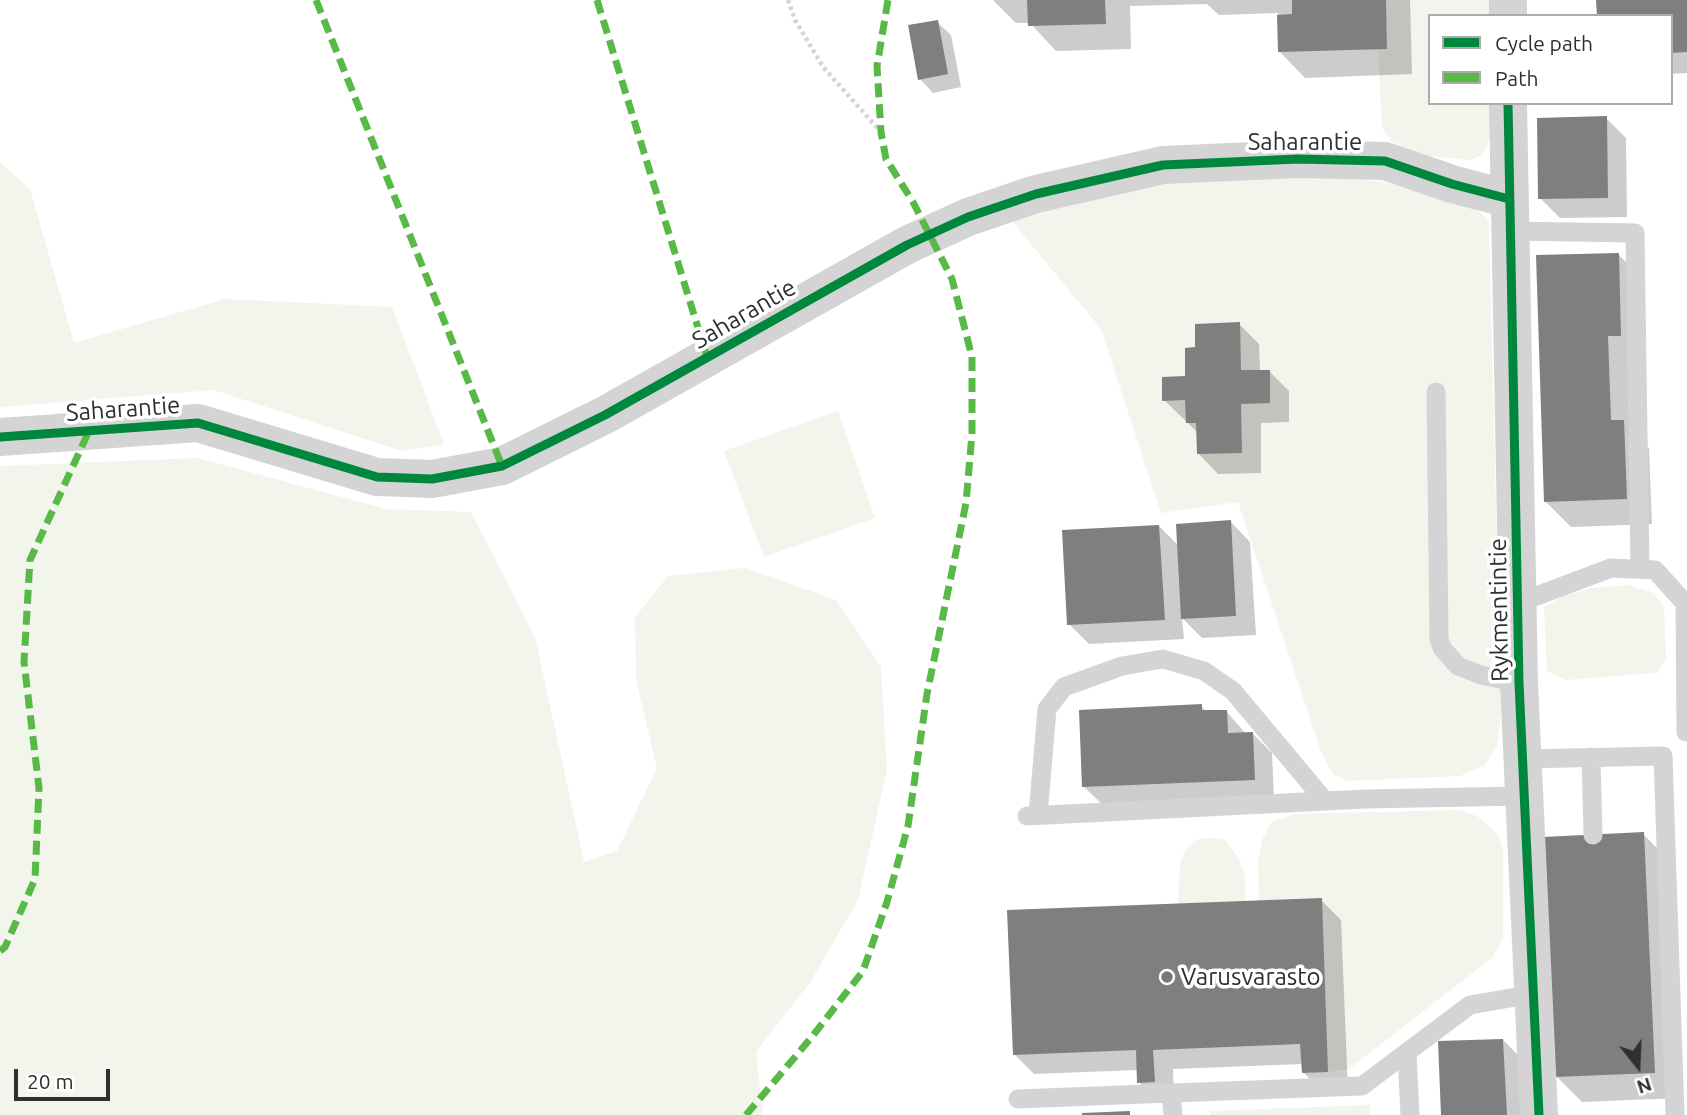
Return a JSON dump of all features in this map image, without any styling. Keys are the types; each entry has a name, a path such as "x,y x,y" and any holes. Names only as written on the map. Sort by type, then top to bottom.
{"street":[{"name":"Rykmentintie","path":"1508,105 1519,683 1539,1115"},
{"name":"Saharantie","path":"0,437 198,423 377,477 432,479 502,466 605,415 907,246 968,217 1036,194 1163,164 1298,159 1385,161 1452,184 1509,215"}],"lane":[{"path":"1509,215 1635,233 1640,569"},
{"path":"1436,392 1439,639 1442,648 1458,666 1481,675 1519,683"},
{"path":"1325,801 1233,691 1204,671 1163,659 1122,666 1064,687 1047,709 1033,816 1325,801 1522,777 1591,757 1663,756 1687,732 1685,603 1655,570 1611,568 1518,603"},
{"path":"1663,756 1675,1115"},
{"path":"1591,757 1593,835"},
{"path":"1018,1100 1362,1086 1470,1005 1534,994"},
{"path":"1407,1052 1410,1115"},
{"path":"1171,1093 1173,1115"}],"path":[{"path":"788,0 795,20 823,67 881,132"}],"shaded area":[{"path":"1386,0 1491,0 1491,14 1428,14 1428,105 1491,105 1490,139 1482,155 1470,160 1425,156 1391,141 1382,127 1378,49 1387,49"},
{"path":"0,162 30,189 74,343 225,299 392,307 444,444 402,451 214,390 0,407"},
{"path":"1318,173 1388,183 1475,208 1489,221 1501,714 1497,747 1484,766 1460,776 1347,781 1333,774 1321,752 1238,502 1161,513 1101,329 1011,220 1095,196 1160,183"},
{"path":"838,411 875,518 764,557 724,451"},
{"path":"198,458 386,509 471,512 535,637 584,862 617,851 657,768 636,680 635,617 668,576 745,568 836,600 881,667 887,770 858,900 811,981 756,1052 763,1115 0,1115 0,466"},
{"path":"1628,585 1653,593 1664,606 1666,660 1657,673 1566,680 1547,671 1544,607 1562,597 1590,588"},
{"path":"1459,810 1477,816 1497,833 1503,849 1503,939 1492,958 1349,1069 1328,1072 1322,898 1259,901 1258,859 1263,838 1272,822 1294,814"},
{"path":"1198,839 1225,840 1239,858 1245,877 1245,901 1178,904 1180,863 1186,849"},
{"path":"1370,1105 1370,1115 1210,1115 1210,1111"}],"building":[{"path":"1027,0 1105,0 1106,24 1028,26"},
{"path":"1292,0 1386,0 1387,49 1278,52 1277,15 1292,14"},
{"path":"1596,0 1687,0 1687,52 1673,53 1673,14 1597,14"},
{"path":"938,20 948,74 918,80 908,25"},
{"path":"1607,116 1608,198 1538,199 1537,118"},
{"path":"1619,253 1621,336 1608,336 1611,420 1624,420 1627,499 1544,502 1536,255"},
{"path":"1240,322 1241,370 1270,370 1270,403 1241,404 1242,453 1197,454 1196,423 1186,423 1185,400 1162,401 1162,377 1185,376 1185,348 1195,347 1195,324"},
{"path":"1231,520 1236,616 1181,619 1176,524"},
{"path":"1159,525 1165,620 1067,625 1062,530"},
{"path":"1202,704 1202,710 1227,710 1228,733 1253,732 1255,780 1082,787 1079,710"},
{"path":"1644,832 1655,1073 1554,1077 1543,837"},
{"name":"Varusvarasto","path":"1322,898 1328,1072 1302,1073 1300,1044 1153,1050 1155,1082 1137,1083 1136,1050 1013,1055 1007,910"},
{"path":"1503,1039 1507,1115 1441,1115 1438,1041"},
{"path":"1130,1111 1130,1115 1082,1115 1082,1113"}],"marked path":[{"path":"316,0 502,466"},
{"path":"597,0 707,357"},
{"path":"746,1115 863,971 887,902 908,826 927,694 966,503 972,434 972,357 952,279 913,202 886,159 881,132 877,66 888,0"},
{"path":"0,951 5,947 35,879 39,788 24,662 30,560 89,431"}],"cycle path":[{"path":"1508,105 1519,683 1539,1115"},
{"path":"0,437 198,423 377,477 432,479 502,466 605,415 907,245 968,217 1036,194 1163,165 1298,159 1385,161 1452,184 1509,199"}],"place":[{"name":"Varusvarasto","path":"1167,977"}]}
